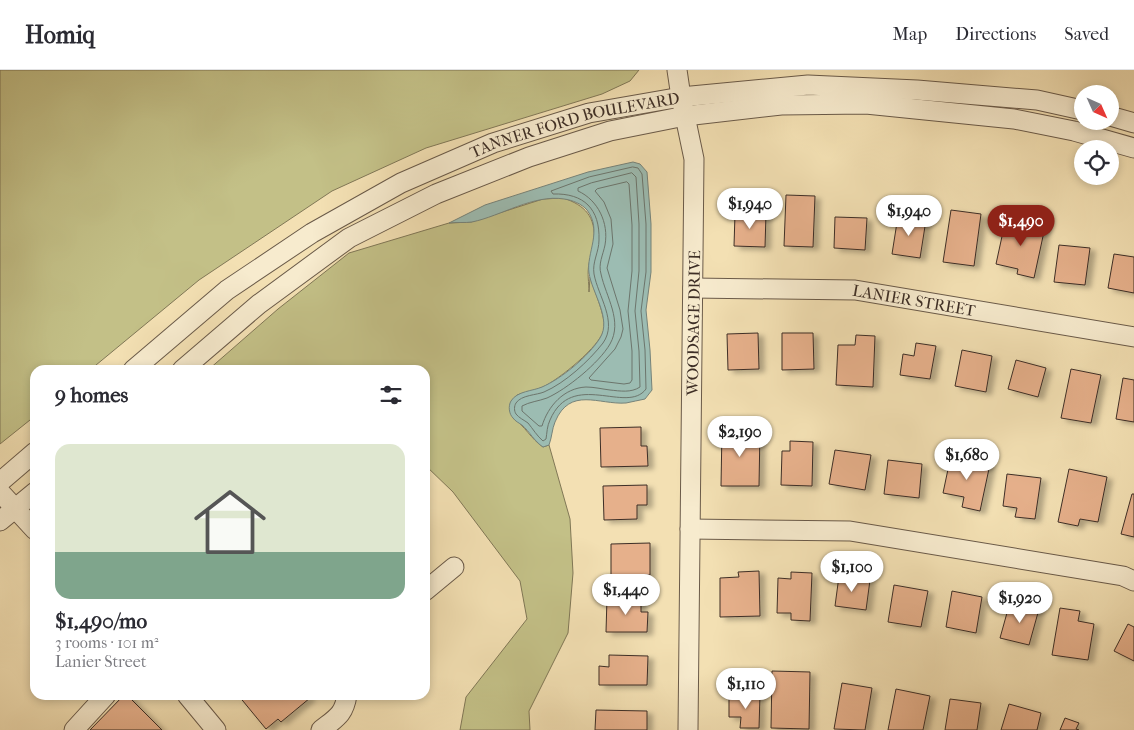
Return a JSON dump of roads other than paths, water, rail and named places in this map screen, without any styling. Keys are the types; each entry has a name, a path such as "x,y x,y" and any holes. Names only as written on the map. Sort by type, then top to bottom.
{"street":[{"name":"WOODSAGE DRIVE","path":"677,70 694,160 688,730"},
{"name":"TANNER FORD BOULEVARD","path":"138,365 227,290 312,233 401,183 493,143 589,113 681,97 808,85 917,90 1037,100 1074,108"},
{"name":"TANNER FORD BOULEVARD","path":"188,365 259,304 349,238 436,194 529,157 610,131 685,116 781,105 866,104 1014,120 1074,131 1134,148"},
{"path":"1119,119 1134,123"},
{"name":"LANIER STREET","path":"693,288 855,290 1134,337"},
{"path":"0,482 30,456"},
{"path":"0,492 30,524"},
{"path":"0,521 30,496"},
{"path":"690,529 850,531 1123,576 1134,581"},
{"path":"430,587 454,567"},
{"path":"74,730 101,700"},
{"path":"191,700 216,730"},
{"path":"321,730 339,716 345,707 346,700"}],"water":[{"path":"633,162 640,164 647,172 651,224 651,272 646,310 652,390 645,399 626,403 586,400 569,404 561,411 555,422 549,445 543,447 514,419 509,405 517,395 542,387 566,373 589,352 600,338 604,323 603,314 589,273 594,234 592,218 585,208 577,203 553,198 529,202 472,222 449,223 485,205 588,172"}]}
